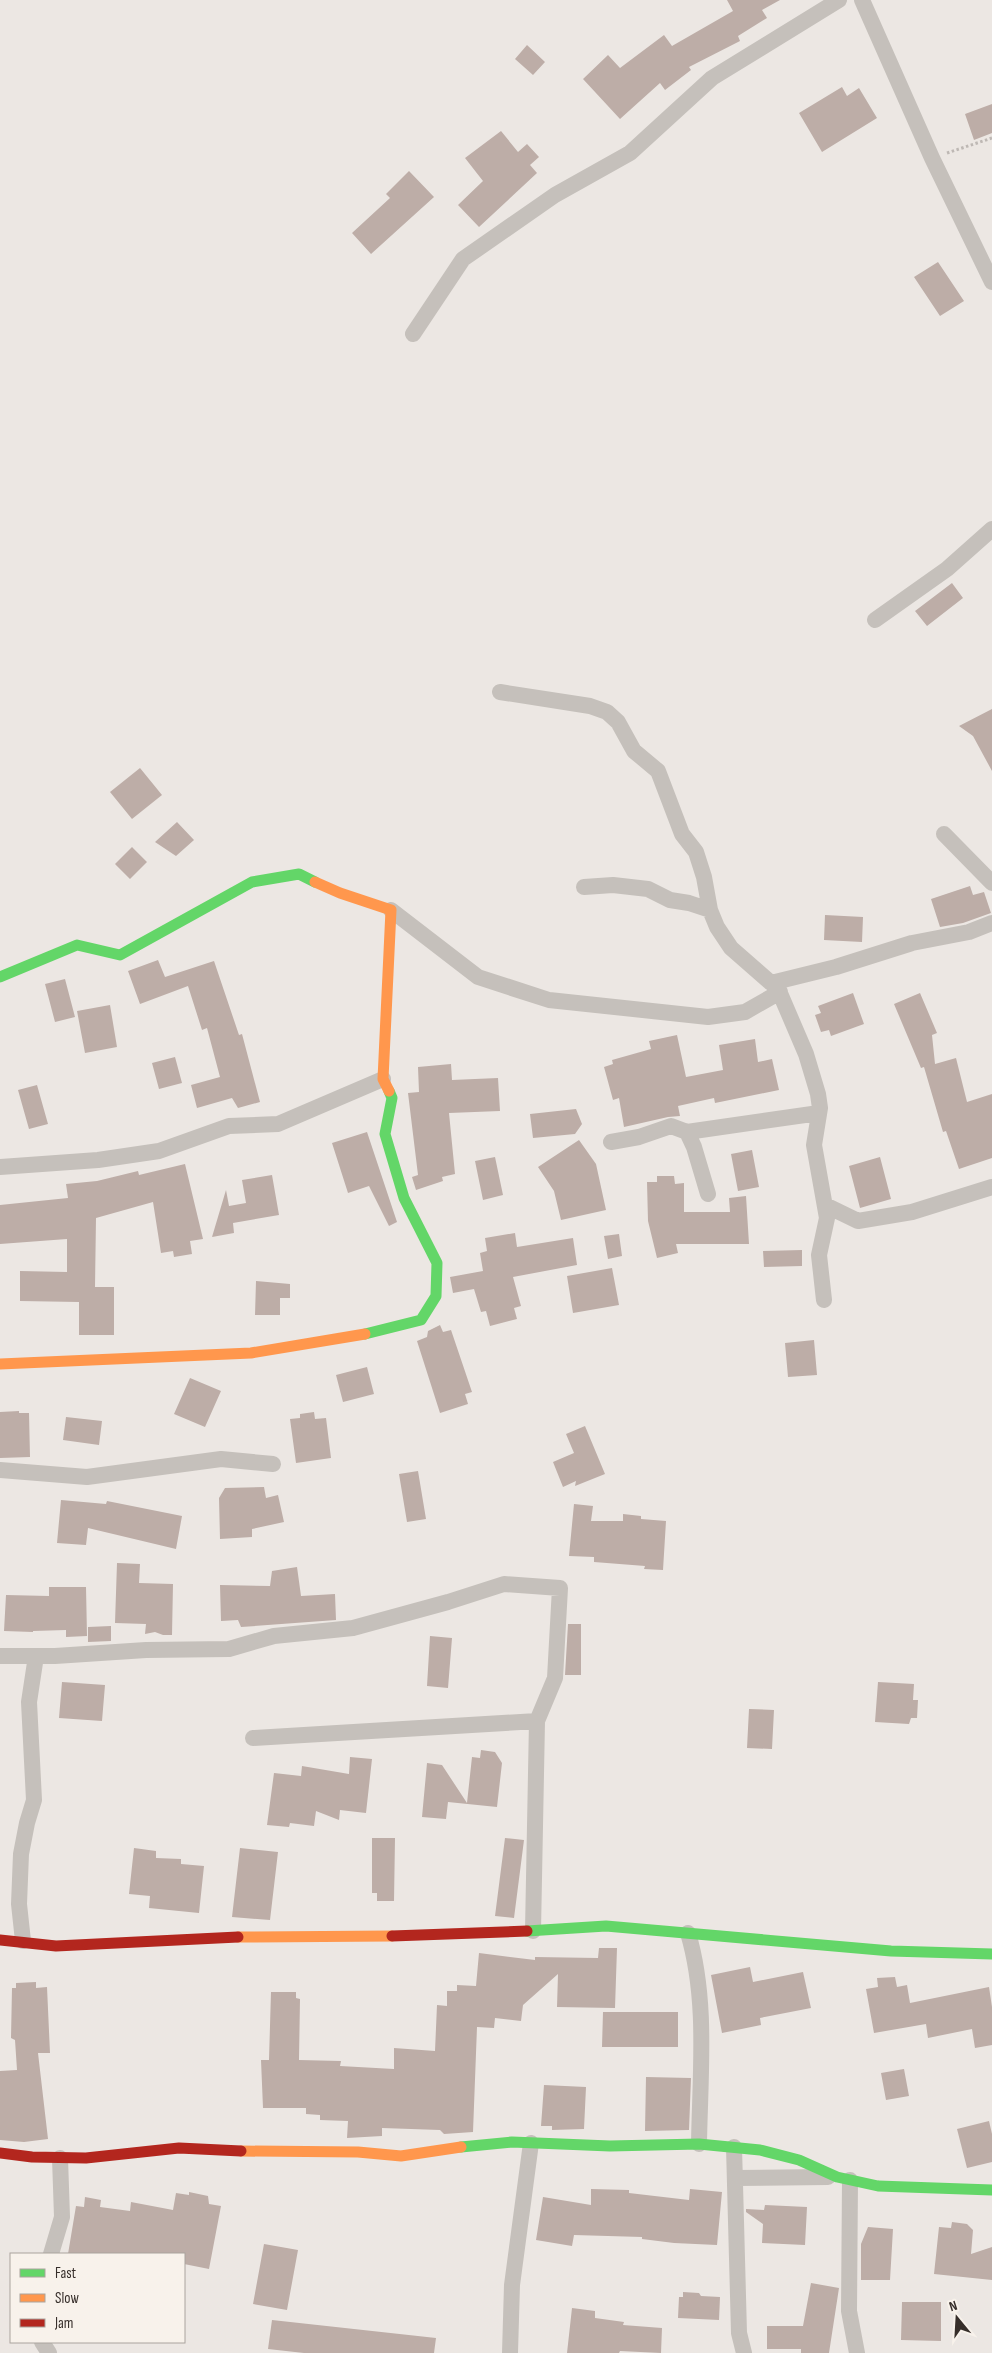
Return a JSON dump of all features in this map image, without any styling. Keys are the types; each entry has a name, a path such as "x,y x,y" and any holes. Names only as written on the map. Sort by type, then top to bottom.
{"street":[{"path":"413,334 463,259 555,194 630,153 712,78 839,0"},
{"path":"862,0 932,158 992,282"},
{"path":"875,620 947,569 992,529"},
{"path":"500,692 590,706 607,712 618,722 634,751 658,770 682,834 696,852 704,877 710,910 717,927 731,948 770,983 778,987 806,1054 818,1094 814,1145 827,1218 819,1254 824,1300"},
{"path":"944,834 992,883"},
{"path":"0,978 77,945 120,955 252,882 299,874 340,893 391,910 478,977 549,1000 708,1017 745,1012 778,987 836,967 912,943 969,932 992,923"},
{"path":"584,887 613,885 648,889 670,900 689,903 710,910"},
{"path":"0,1364 251,1353 342,1339 421,1320 436,1296 436,1263 404,1198 384,1134 392,1098 383,1079 391,910"},
{"path":"0,1167 107,1159 159,1150 229,1126 278,1124 383,1079"},
{"path":"611,1142 639,1137 671,1126 687,1132 818,1113"},
{"path":"687,1132 694,1147 708,1194"},
{"path":"825,1205 858,1222 912,1212 992,1187"},
{"path":"0,1470 88,1477 221,1459 273,1464"},
{"path":"0,1656 146,1650 229,1649 274,1636 352,1628 448,1602 504,1584 560,1588 555,1678 537,1721 533,1931"},
{"path":"23,1941 19,1904 22,1854 27,1822 34,1800 29,1702 36,1656"},
{"path":"253,1738 537,1721"},
{"path":"0,1940 56,1946 249,1937 322,1938 533,1931 606,1926 891,1951 992,1954"},
{"path":"688,1933 700,1992 699,2144"},
{"path":"510,2353 512,2285 531,2143"},
{"path":"0,2153 60,2158 86,2158 179,2148 264,2152 358,2152 401,2156 481,2144 531,2143 610,2146 699,2144 760,2150 798,2160 844,2178 878,2186 992,2190"},
{"path":"734,2147 739,2333 744,2353"},
{"path":"51,2253 62,2217 60,2158"},
{"path":"736,2178 844,2178"},
{"path":"844,2178 849,2311 857,2353"}],"path":[{"path":"932,158 992,138"}],"building":[{"path":"727,0 780,0 762,10 767,18 738,36 740,41 689,67 691,70 665,90 660,83 620,119 583,79 608,55 620,68 664,35 672,46 733,11"},
{"path":"527,45 545,62 533,75 515,59"},
{"path":"842,87 847,96 859,88 877,118 822,152 799,113"},
{"path":"992,104 992,133 974,140 965,114"},
{"path":"501,131 518,152 527,144 539,157 530,165 537,173 479,227 458,205 483,181 465,158"},
{"path":"409,171 434,197 371,254 352,233 390,198 386,194"},
{"path":"938,262 964,301 940,316 914,277"},
{"path":"952,583 963,598 927,626 915,611"},
{"path":"992,709 992,771 973,736 959,726"},
{"path":"140,768 162,795 132,819 110,792"},
{"path":"177,822 194,840 176,856 155,842"},
{"path":"132,847 147,862 130,879 115,864"},
{"path":"970,886 973,895 984,892 991,913 963,923 940,927 931,899"},
{"path":"825,915 863,917 862,942 824,940"},
{"path":"158,960 165,977 214,961 239,1035 242,1034 260,1102 238,1108 232,1098 197,1108 191,1085 220,1077 207,1028 202,1030 188,986 140,1004 128,971"},
{"path":"65,979 75,1017 55,1022 45,984"},
{"path":"853,993 864,1024 831,1036 829,1030 821,1032 815,1015 821,1013 818,1006"},
{"path":"920,993 937,1033 932,1035 935,1064 956,1058 967,1102 992,1094 992,1158 959,1169 946,1131 943,1132 924,1067 921,1068 894,1004"},
{"path":"110,1005 117,1047 85,1053 77,1011"},
{"path":"677,1035 686,1077 723,1070 719,1045 755,1039 758,1062 772,1059 779,1090 715,1103 714,1098 678,1106 680,1116 624,1127 619,1098 613,1100 604,1067 613,1064 612,1060 651,1049 649,1041"},
{"path":"175,1057 182,1083 159,1089 152,1063"},
{"path":"451,1064 452,1080 498,1078 500,1111 449,1113 455,1174 442,1177 443,1181 416,1190 412,1177 418,1175 408,1093 419,1092 418,1067"},
{"path":"37,1085 48,1124 29,1129 18,1090"},
{"path":"576,1109 582,1124 575,1134 533,1138 530,1114"},
{"path":"367,1132 397,1222 389,1226 369,1186 348,1193 332,1143"},
{"path":"579,1140 596,1164 606,1210 561,1220 554,1191 538,1167"},
{"path":"752,1150 759,1187 738,1191 731,1154"},
{"path":"495,1157 503,1195 483,1200 475,1161"},
{"path":"880,1157 891,1199 860,1208 849,1166"},
{"path":"185,1164 203,1239 190,1241 192,1254 174,1257 173,1251 161,1253 153,1202 96,1218 95,1287 114,1287 114,1335 79,1335 79,1302 20,1301 20,1271 67,1272 67,1239 0,1244 0,1205 68,1198 66,1184 97,1181 138,1171 139,1175"},
{"path":"272,1175 279,1215 233,1223 234,1233 212,1237 226,1190 229,1206 246,1203 242,1180"},
{"path":"657,1176 674,1176 675,1184 684,1183 684,1212 730,1212 729,1198 746,1196 749,1244 676,1244 678,1253 657,1258 648,1221 647,1182 657,1182"},
{"path":"515,1233 517,1247 573,1238 577,1265 513,1277 521,1306 514,1308 517,1319 490,1326 486,1311 481,1312 474,1289 453,1293 450,1277 483,1271 480,1253 487,1251 485,1238"},
{"path":"619,1234 622,1256 608,1259 604,1236"},
{"path":"802,1250 802,1266 764,1267 763,1251"},
{"path":"612,1268 619,1305 573,1313 567,1276"},
{"path":"256,1281 290,1284 290,1298 280,1298 280,1315 255,1315"},
{"path":"440,1325 443,1332 451,1330 472,1392 465,1394 468,1404 440,1413 417,1341 427,1337 428,1331"},
{"path":"814,1340 817,1375 788,1377 785,1343"},
{"path":"367,1367 374,1394 343,1402 336,1375"},
{"path":"190,1378 221,1391 205,1427 174,1414"},
{"path":"19,1411 19,1413 29,1413 30,1457 0,1458 0,1412"},
{"path":"314,1412 315,1419 326,1418 331,1458 296,1463 290,1419 300,1418 300,1414"},
{"path":"66,1417 102,1421 99,1445 63,1440"},
{"path":"585,1426 605,1474 575,1486 576,1481 563,1487 553,1462 574,1453 566,1434"},
{"path":"418,1471 426,1519 407,1522 399,1474"},
{"path":"264,1487 266,1498 278,1495 284,1522 252,1529 252,1537 220,1539 219,1498 225,1488"},
{"path":"61,1500 106,1504 107,1501 182,1516 176,1549 88,1528 86,1545 57,1543"},
{"path":"574,1504 593,1506 591,1521 623,1521 623,1514 641,1516 641,1519 666,1521 663,1570 644,1569 645,1566 594,1562 594,1557 569,1556"},
{"path":"117,1563 140,1564 139,1583 173,1584 172,1635 163,1635 155,1632 145,1634 146,1624 115,1623"},
{"path":"297,1567 301,1596 335,1594 336,1620 241,1627 238,1620 221,1621 220,1585 270,1586 272,1571"},
{"path":"49,1587 86,1587 87,1636 66,1637 66,1630 4,1631 6,1595 49,1596"},
{"path":"568,1624 581,1624 581,1675 565,1675"},
{"path":"111,1626 111,1641 88,1642 88,1627"},
{"path":"430,1636 452,1638 448,1688 427,1686"},
{"path":"62,1682 105,1685 102,1721 59,1718"},
{"path":"878,1682 914,1684 913,1700 918,1700 917,1718 911,1718 909,1724 875,1722"},
{"path":"749,1709 774,1710 772,1749 747,1748"},
{"path":"481,1750 495,1752 502,1763 497,1807 448,1802 446,1819 422,1817 427,1763 442,1765 467,1803 472,1757 480,1758"},
{"path":"350,1757 372,1759 366,1813 340,1810 339,1820 316,1811 314,1826 290,1823 289,1827 267,1825 274,1773 301,1776 302,1766 349,1774"},
{"path":"372,1838 395,1838 394,1901 377,1901 377,1893 372,1893"},
{"path":"505,1838 524,1840 514,1918 495,1916"},
{"path":"134,1848 156,1851 156,1858 181,1859 181,1864 204,1866 199,1913 149,1908 150,1896 129,1894"},
{"path":"240,1848 278,1852 270,1920 232,1917"},
{"path":"599,1948 617,1948 615,2008 557,2007 558,1974 523,2005 521,2021 495,2018 494,2028 477,2027 473,2132 444,2134 440,2130 382,2128 382,2136 347,2138 348,2121 320,2120 320,2115 306,2114 306,2108 263,2108 261,2060 269,2060 271,1992 296,1992 296,1998 300,1999 299,2060 341,2061 340,2066 394,2069 394,2048 435,2051 437,2005 447,2006 447,1991 457,1991 457,1985 476,1986 479,1953 535,1960 535,1957 598,1958"},
{"path":"750,1967 753,1982 803,1972 811,2008 760,2018 761,2025 722,2033 711,1975"},
{"path":"895,1977 897,1987 907,1985 910,2003 989,1987 992,2007 992,2045 975,2048 972,2029 928,2038 926,2024 874,2033 866,1989 878,1987 877,1978"},
{"path":"36,1982 36,1988 47,1987 50,2053 38,2053 48,2139 24,2142 0,2140 0,2071 17,2070 15,2040 11,2038 12,1988 16,1988 16,1983"},
{"path":"603,2012 678,2012 678,2047 602,2047"},
{"path":"904,2069 909,2096 886,2100 881,2073"},
{"path":"646,2077 691,2078 689,2130 645,2131"},
{"path":"544,2085 586,2087 584,2129 552,2130 552,2126 541,2126"},
{"path":"989,2121 992,2134 992,2162 967,2168 957,2129"},
{"path":"591,2189 629,2190 629,2193 689,2200 690,2189 722,2192 717,2245 674,2243 642,2239 642,2237 574,2235 572,2246 536,2240 543,2197 591,2205"},
{"path":"189,2192 208,2196 209,2204 221,2206 209,2269 185,2264 185,2253 68,2253 76,2206 84,2207 85,2197 101,2200 100,2207 130,2211 131,2202 173,2210 176,2193 189,2195"},
{"path":"765,2205 807,2207 805,2245 762,2243 763,2224 746,2212 746,2209 764,2210"},
{"path":"952,2222 967,2224 973,2230 971,2254 992,2247 992,2280 934,2274 939,2227 951,2228"},
{"path":"868,2227 893,2229 890,2280 861,2280 861,2244"},
{"path":"264,2244 298,2250 287,2310 253,2304"},
{"path":"811,2283 839,2288 829,2353 801,2353 801,2349 767,2349 767,2326 803,2326"},
{"path":"683,2292 699,2293 701,2296 720,2297 719,2320 678,2318 679,2297 683,2297"},
{"path":"902,2302 941,2302 941,2341 901,2340"},
{"path":"572,2308 595,2311 595,2318 624,2322 623,2325 662,2328 661,2353 620,2351 619,2353 567,2353"},
{"path":"272,2320 436,2338 434,2353 304,2353 268,2349"}],"traffic: fast":[{"path":"0,977 77,945 120,955 252,882 299,874 315,882"},
{"path":"365,1334 421,1320 436,1296 437,1263 404,1198 385,1134 392,1098 389,1091"},
{"path":"527,1931 606,1926 891,1951 992,1954"},
{"path":"461,2147 512,2142 610,2146 699,2144 760,2150 799,2160 837,2177 878,2186 992,2190"}],"traffic: slow":[{"path":"315,882 340,893 391,910 383,1079 389,1091"},
{"path":"0,1364 251,1353 365,1334"},
{"path":"238,1937 392,1936"},
{"path":"241,2151 358,2152 401,2156 461,2147"}],"traffic: jam":[{"path":"392,1936 527,1931"},
{"path":"0,1940 56,1946 238,1937"},
{"path":"0,2153 32,2157 86,2158 179,2148 241,2151"}]}
